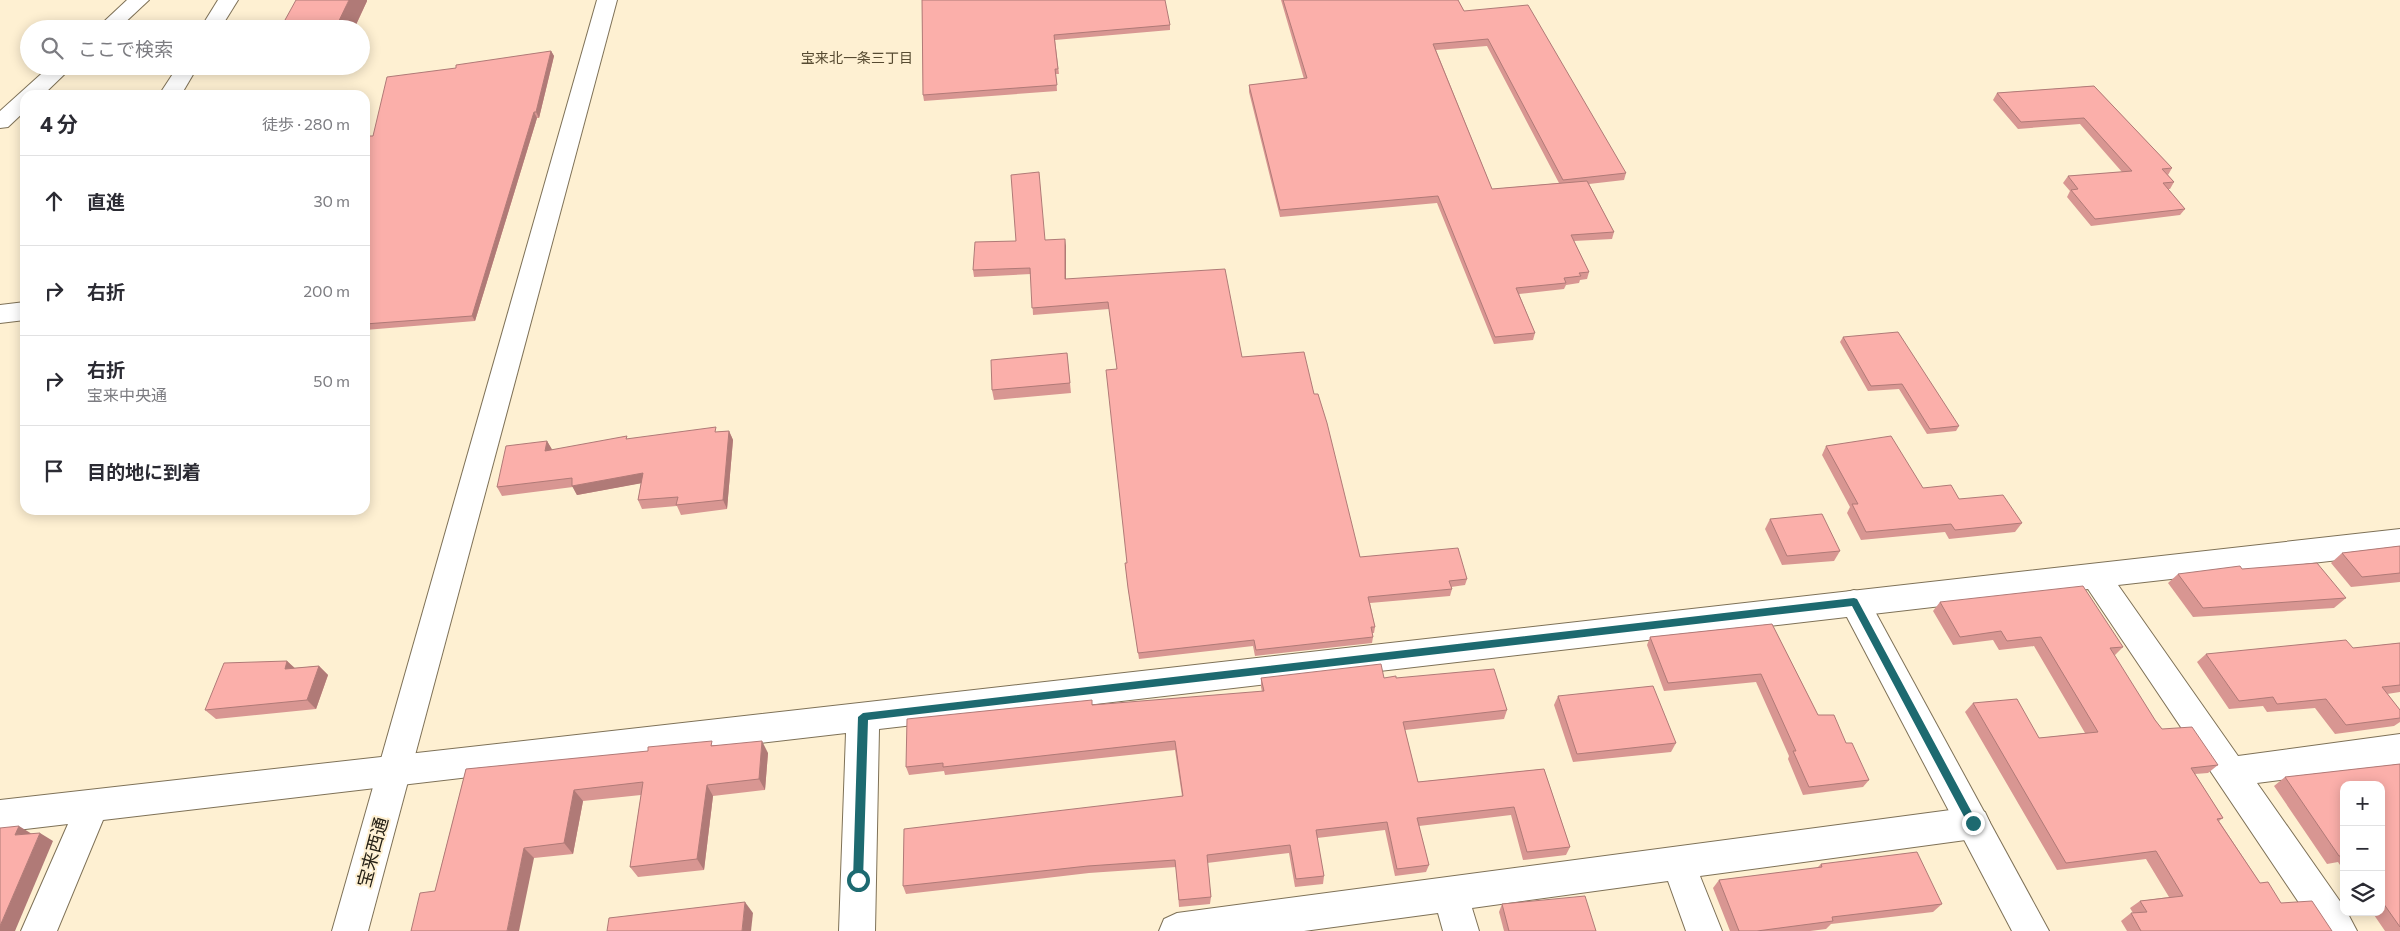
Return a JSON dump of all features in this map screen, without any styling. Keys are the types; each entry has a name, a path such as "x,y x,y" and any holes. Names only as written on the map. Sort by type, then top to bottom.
{"street":[{"path":"116,20 139,0"},
{"path":"216,20 228,0"},
{"name":"宝来西通","path":"350,931 607,0"},
{"path":"36,90 53,75"},
{"path":"173,90 182,75"},
{"path":"0,122 20,104"},
{"path":"0,314 20,312"},
{"path":"0,816 1854,602 2400,541"},
{"path":"2095,576 2339,931"},
{"path":"1854,602 2031,931"},
{"path":"857,931 863,717"},
{"path":"2229,772 2400,749"},
{"path":"39,931 92,806"},
{"path":"1177,931 1973,823"},
{"path":"1678,863 1704,931"},
{"path":"1452,895 1461,931"}],"building":[{"path":"296,0 349,0 339,20 285,20"},
{"path":"922,0 1165,0 1170,25 1054,35 1058,69 1055,69 1057,85 923,95"},
{"path":"1283,0 1458,0 1464,11 1528,5 1626,173 1563,180 1488,39 1433,44 1492,189 1587,181 1614,232 1571,235 1589,272 1579,273 1581,276 1564,278 1566,283 1516,288 1535,333 1495,337 1438,196 1280,210 1249,85 1307,78"},
{"path":"551,51 536,112 534,112 472,316 370,324 370,136 373,136 387,77 456,68 456,65"},
{"path":"2094,86 2172,168 2162,169 2174,182 2163,183 2185,209 2095,219 2071,190 2078,189 2068,176 2132,171 2084,118 2021,122 1997,93"},
{"path":"1039,172 1045,240 1065,239 1065,279 1225,269 1242,357 1304,352 1314,394 1318,394 1327,423 1360,557 1458,548 1467,579 1449,581 1452,589 1368,597 1375,627 1371,627 1373,637 1256,650 1254,640 1138,653 1125,563 1127,563 1106,370 1117,369 1108,302 1032,308 1030,268 973,270 975,242 1016,241 1011,175"},
{"path":"1898,332 1959,426 1930,429 1902,384 1871,386 1843,337"},
{"path":"1067,353 1070,383 992,390 991,360"},
{"path":"716,427 715,432 729,431 723,500 676,505 678,497 638,500 643,473 572,486 572,478 497,487 506,446 547,441 545,451 627,436 626,439"},
{"path":"1891,436 1923,488 1951,485 1959,499 2003,495 2022,523 1955,530 1951,524 1866,532 1852,504 1858,504 1826,446"},
{"path":"1822,514 1840,551 1787,556 1770,519"},
{"path":"2400,546 2400,573 2362,577 2342,553"},
{"path":"2317,563 2346,598 2203,608 2178,574 2240,566 2242,569"},
{"path":"2083,586 2123,647 2110,648 2155,720 2162,729 2192,727 2218,765 2191,768 2223,818 2217,819 2260,883 2268,882 2281,903 2312,901 2332,931 2141,931 2131,913 2147,912 2140,901 2183,896 2156,851 2066,863 1973,703 2017,699 2039,738 2098,732 2041,637 2007,641 2001,631 1960,637 1940,602"},
{"path":"1772,624 1818,715 1834,715 1846,743 1852,743 1869,780 1809,787 1793,751 1796,751 1761,674 1668,683 1650,637"},
{"path":"2346,640 2353,648 2400,643 2400,685 2382,687 2400,710 2400,718 2346,725 2326,699 2277,704 2273,697 2239,701 2206,654"},
{"path":"287,661 285,669 319,666 307,700 205,710 224,663"},
{"path":"1381,664 1384,678 1494,669 1507,710 1403,722 1418,782 1544,769 1570,847 1527,852 1514,807 1417,818 1429,865 1397,869 1387,822 1316,830 1324,876 1296,879 1290,845 1207,855 1211,897 1179,900 1175,860 1088,866 903,886 904,829 1183,796 1175,741 943,767 943,763 906,767 907,719 1092,700 1092,705 1264,691 1261,678"},
{"path":"1653,686 1676,743 1577,754 1558,696"},
{"path":"712,741 711,746 762,741 759,779 707,785 697,859 630,867 643,782 574,790 564,843 524,848 507,931 411,931 420,893 435,891 466,769 648,751 648,747"},
{"path":"2400,764 2400,927 2385,906 2385,781 2340,781 2339,856 2285,777"},
{"path":"19,826 15,835 40,833 0,926 0,828"},
{"path":"1917,852 1942,904 1832,917 1833,921 1757,931 1739,931 1719,880 1822,867 1821,864"},
{"path":"1585,896 1596,931 1509,931 1502,904"},
{"path":"745,902 742,931 607,931 609,918"}],"district":[{"name":"宝来北一条三丁目","path":"857,57"}],"route":[{"path":"858,880 863,717 1854,602 1973,823"}]}
